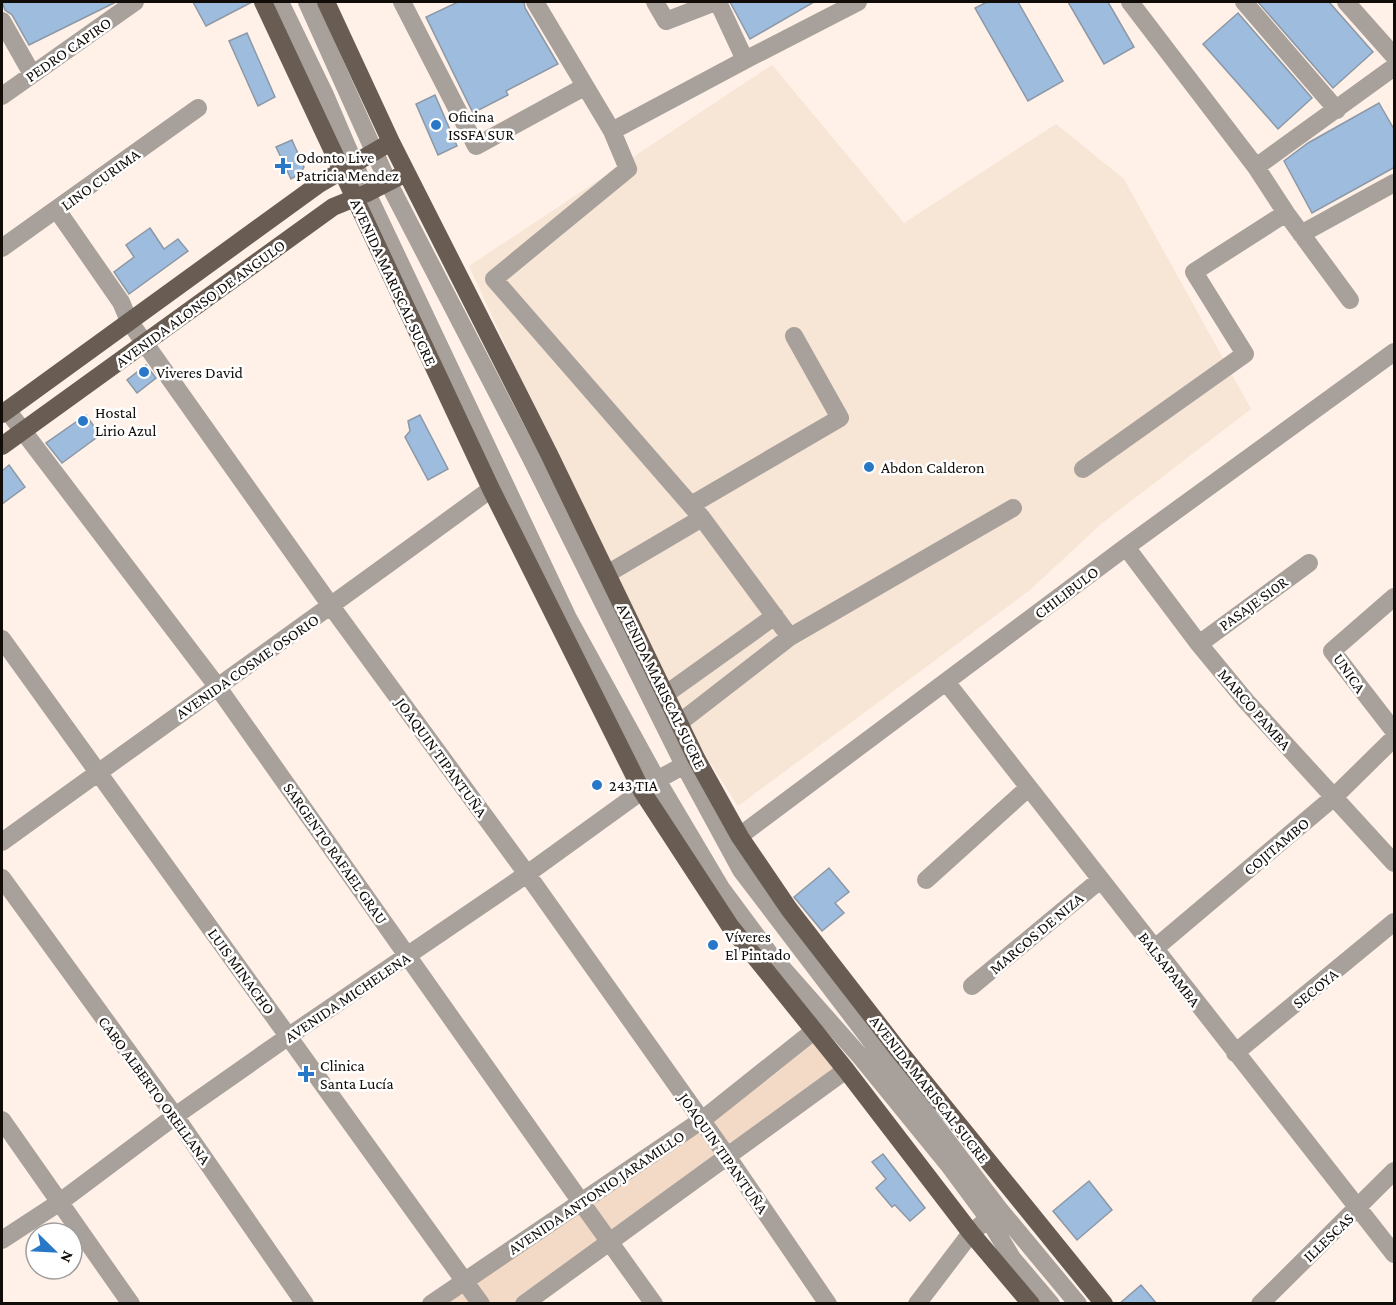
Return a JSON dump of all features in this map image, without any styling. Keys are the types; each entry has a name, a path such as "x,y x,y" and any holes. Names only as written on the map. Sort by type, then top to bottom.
{"main road":[{"path":"263,2 348,168"},
{"name":"AVENIDA MARISCAL SUCRE","path":"326,2 406,173 549,454 666,694 679,723 690,762 734,841 1104,1304"},
{"name":"AVENIDA ALONSO DE ANGULO","path":"4,412 319,184 391,142"},
{"name":"AVENIDA ALONSO DE ANGULO","path":"2,446 333,207 406,173"},
{"name":"AVENIDA MARISCAL SUCRE","path":"361,195 491,489 642,791 730,926 846,1070 971,1233 1031,1304"}],"street":[{"name":"PEDRO CAPIRO","path":"2,96 135,2"},
{"path":"280,2 325,95 348,168 568,618 657,780 721,888 769,953 860,1056 948,1164 1078,1304"},
{"path":"307,2 388,182 690,762"},
{"path":"402,2 476,146 584,87"},
{"path":"536,2 612,131 628,169 494,279 696,512 790,637"},
{"path":"655,2 666,21 717,2 745,60"},
{"path":"612,131 858,2"},
{"path":"1130,2 1256,167 1286,213 1350,300"},
{"path":"1244,2 1337,110"},
{"path":"1346,2 1395,56"},
{"path":"2,21 32,74"},
{"path":"1256,167 1395,67"},
{"name":"LINO CURIMA","path":"2,248 198,108"},
{"path":"1301,234 1395,183"},
{"name":"JOAQUIN TIPANTUÑA","path":"57,210 121,302 129,321 331,606 527,874 702,1120 828,1304"},
{"path":"1083,468 1245,354 1194,272 1286,213"},
{"path":"607,574 696,512 840,418 794,336"},
{"name":"CHILIBULO","path":"734,841 1126,547 1394,354"},
{"name":"SARGENTO RAFAEL GRAU","path":"4,412 22,430 217,686 654,1304"},
{"name":"AVENIDA COSME OSORIO","path":"2,842 491,489"},
{"path":"679,723 790,637 1013,508"},
{"name":"MARCO PAMBA","path":"1126,547 1246,702 1395,863"},
{"name":"PASAJE S10R","path":"1199,644 1309,563"},
{"name":"UNICA","path":"1395,597 1332,651 1395,731"},
{"path":"666,694 775,616"},
{"name":"LUIS MINACHO","path":"2,639 481,1304"},
{"name":"BALSAPAMBA","path":"946,683 1395,1254"},
{"name":"COJITAMBO","path":"1154,949 1334,798 1395,738"},
{"name":"AVENIDA MICHELENA","path":"2,1240 60,1202 289,1035 527,874 657,780 690,762"},
{"path":"926,880 1028,788"},
{"path":"734,841 747,879 994,1214 1012,1258 1051,1304"},
{"name":"CABO ALBERTO ORELLANA","path":"2,878 175,1116 305,1304"},
{"name":"MARCOS DE NIZA","path":"972,986 1100,880"},
{"name":"SECOYA","path":"1235,1053 1395,922"},
{"name":"AVENIDA ANTONIO JARAMILLO","path":"431,1304 702,1120 814,1030"},
{"path":"524,1304 846,1070"},
{"path":"2,1120 131,1304"},
{"name":"ILLESCAS","path":"1260,1304 1395,1171"},
{"path":"917,1304 971,1233 1015,1195"}],"shaded area":[{"name":"Abdon Calderon","path":"772,65 904,223 1056,124 1124,179 1251,409 1101,524 1030,590 738,806 666,694 469,266"},
{"path":"815,1030 846,1070 524,1303 431,1304"}],"building":[{"path":"2,2 116,2 29,45"},
{"path":"193,2 252,2 206,26"},
{"path":"458,2 524,2 525,8 558,64 506,91 508,95 473,113 426,17"},
{"path":"730,2 814,2 750,39"},
{"path":"987,2 1018,2 1063,81 1028,101 975,8"},
{"path":"1068,2 1108,2 1134,47 1104,64"},
{"path":"1258,2 1329,2 1373,52 1333,88"},
{"path":"1238,13 1312,98 1278,129 1203,44"},
{"path":"247,33 275,97 258,106 229,41"},
{"name":"Oficina ISSFA SUR","path":"435,95 457,146 438,155 416,104"},
{"path":"1379,103 1395,131 1395,167 1312,213 1284,161 1308,143"},
{"path":"292,140 304,167 300,174 291,179 276,147"},
{"path":"150,228 164,249 178,239 188,251 129,294 114,272 134,257 126,245"},
{"path":"146,365 156,378 137,393 127,380"},
{"path":"86,415 100,435 62,463 46,443"},
{"path":"420,415 448,469 428,480 405,437 410,431 408,421"},
{"path":"9,465 25,487 2,504 2,471"},
{"path":"829,868 849,892 835,903 844,913 822,931 794,897"},
{"path":"883,1154 925,1208 910,1221 895,1205 892,1207 876,1188 886,1179 872,1162"},
{"path":"1089,1181 1112,1210 1077,1240 1053,1211"},
{"path":"1141,1285 1157,1304 1119,1304"}],"place":[{"name":"Oficina ISSFA SUR","path":"436,125"},
{"name":"Odonto Live Patricia Mendez","path":"283,166"},
{"name":"Viveres David","path":"144,372"},
{"name":"Hostal Lirio Azul","path":"83,421"},
{"name":"Abdon Calderon","path":"869,467"},
{"name":"243 TIA","path":"597,785"},
{"name":"Víveres El Pintado","path":"713,945"},
{"name":"Clinica Santa Lucía","path":"306,1074"}]}
